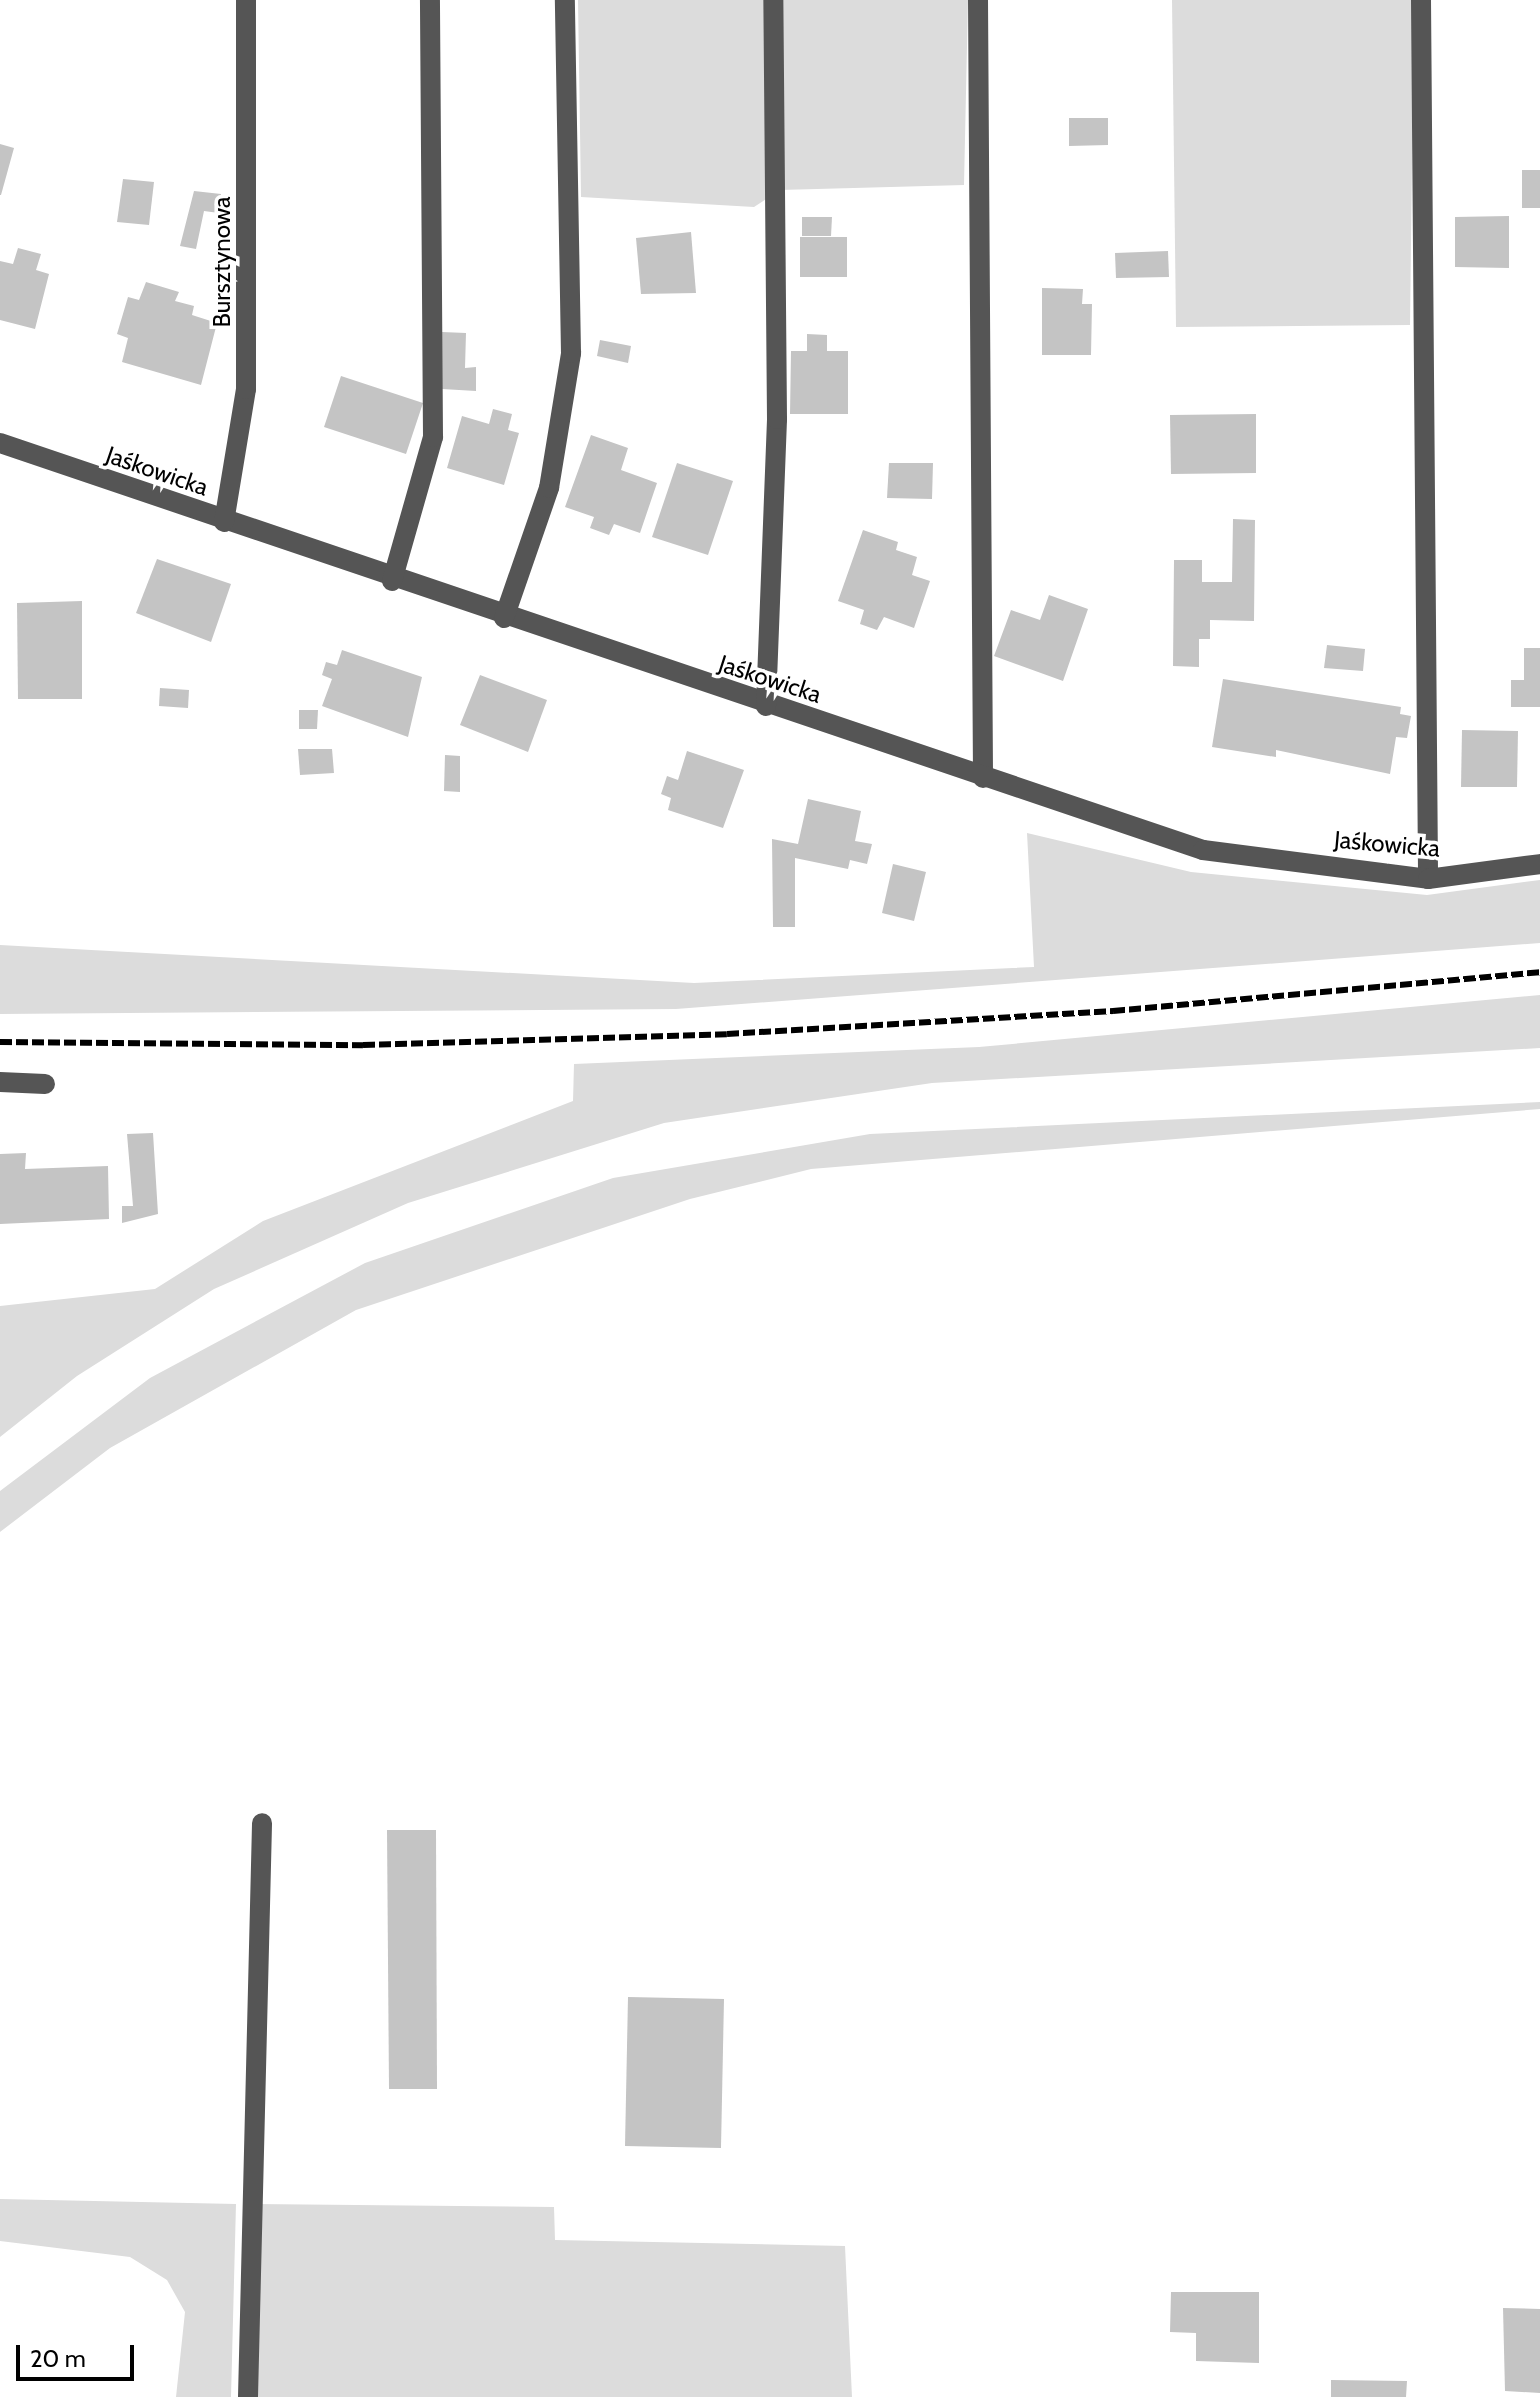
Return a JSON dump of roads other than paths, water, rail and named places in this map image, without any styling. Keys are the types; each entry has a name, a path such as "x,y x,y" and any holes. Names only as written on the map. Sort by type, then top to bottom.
{"street":[{"name":"Bursztynowa","path":"224,522 246,389 246,0"},
{"path":"392,581 433,437 430,0"},
{"path":"504,618 549,488 571,353 565,0"},
{"path":"766,706 777,419 773,0"},
{"path":"978,0 983,778"},
{"path":"1421,0 1428,879"},
{"name":"Jaśkowicka","path":"0,443 392,581 1203,850 1428,879 1540,864"},
{"path":"0,1082 45,1084"},
{"path":"248,2397 262,1823"}],"railway":[{"path":"0,1042 363,1045 727,1034 1113,1011 1540,972"}]}
